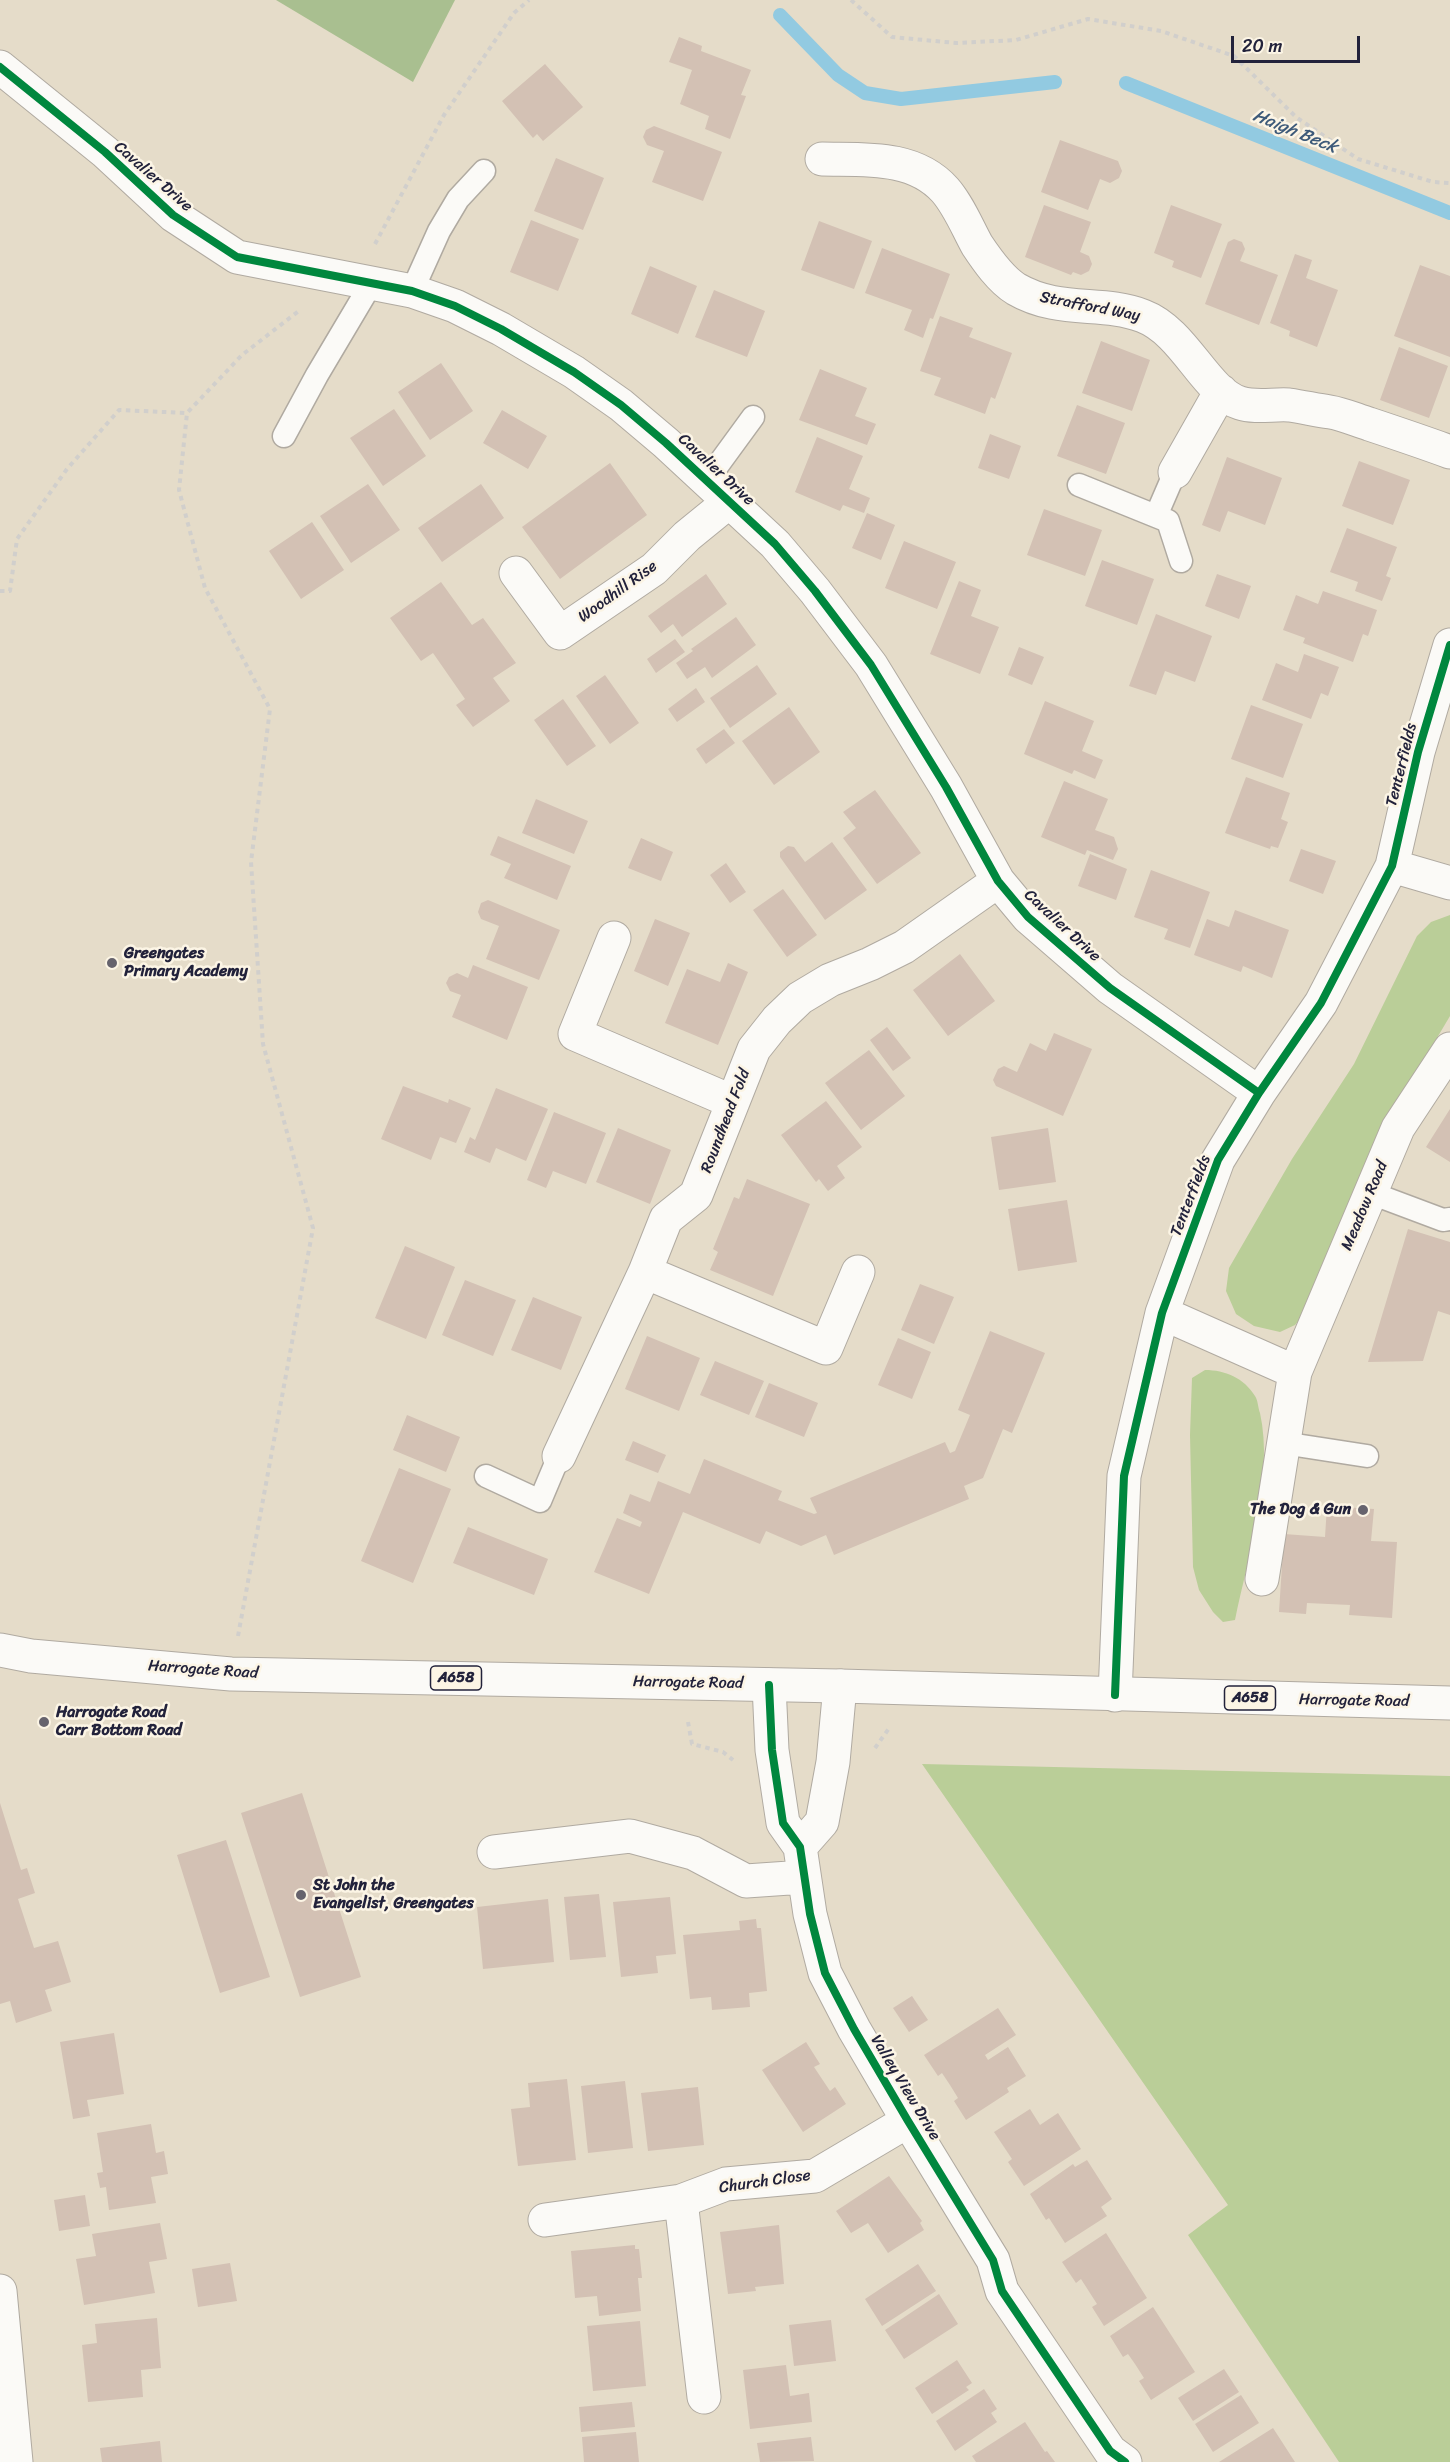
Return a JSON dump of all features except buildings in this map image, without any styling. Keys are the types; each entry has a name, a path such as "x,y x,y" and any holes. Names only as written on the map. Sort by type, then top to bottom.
{"main road":[{"name":"Cavalier Drive","path":"0,67 105,152 172,215 237,257 412,291 455,306 492,324 574,372 621,405 776,544 815,591 871,665 946,787 998,881 1028,916 1110,988 1259,1093"},
{"name":"Strafford Way","path":"822,159 876,160 905,165 926,175 945,189 982,252 999,274 1015,288 1041,300 1068,306 1120,310 1144,316 1165,328 1185,347 1221,391 1239,403 1288,405 1333,412 1450,452"},
{"path":"1175,472 1221,391"},
{"name":"Woodhill Rise","path":"516,573 561,633 654,568 687,536 718,490"},
{"name":"Tenterfields","path":"1115,1695 1124,1476 1162,1313 1218,1160 1259,1093 1321,1003 1392,866 1418,752 1450,645"},
{"path":"1392,866 1450,883"},
{"name":"Roundhead Fold","path":"559,1456 645,1272 666,1219 696,1195 754,1048 777,1020 800,998 830,980 904,947 998,881"},
{"path":"614,938 575,1034 732,1102"},
{"name":"Meadow Road","path":"1262,1579 1295,1372 1398,1128 1450,1049"},
{"path":"645,1272 826,1348 858,1272"},
{"path":"1162,1313 1295,1372"},
{"name":"Harrogate Road","path":"0,1650 31,1656 231,1674 840,1686 1450,1703"},
{"name":"Valley View Drive","path":"769,1685 772,1750 783,1823 802,1862 810,1914 825,1973 854,2029 993,2260 1002,2291 1110,2451 1125,2462"},
{"path":"494,1852 630,1836 693,1853 746,1881 802,1862 822,1822 833,1762 840,1686"},
{"name":"Church Close","path":"545,2220 681,2201 726,2184 815,2176 908,2121"},
{"path":"681,2201 704,2397"},
{"path":"0,2290 16,2462"}],"lane":[{"path":"412,291 439,231 458,199 484,171"},
{"path":"284,436 316,375 358,281"},
{"path":"718,490 753,417"},
{"path":"1156,516 1175,472"},
{"path":"1079,484 1168,521 1180,561"},
{"path":"1371,1193 1443,1220 1450,1218"},
{"path":"1283,1443 1367,1456"},
{"path":"486,1476 540,1500 559,1456"}],"path":[{"path":"231,1674 313,1228 263,1044 251,862 270,709 205,588 179,490 187,413 242,355 268,333 358,281 373,247 444,115 514,13 529,0"},
{"path":"851,0 892,37 945,42 1016,39 1088,19 1161,31 1234,56 1296,117 1358,159 1433,182 1450,183"},
{"path":"0,591 10,591 17,539 67,469 119,410 187,413"}],"green space":[{"path":"276,0 455,0 413,82"},
{"path":"1450,915 1450,1016 1393,1112 1307,1311 1295,1325 1280,1332 1254,1326 1236,1314 1226,1291 1229,1268 1292,1159 1354,1064 1417,936 1431,922"},
{"path":"1205,1370 1233,1376 1251,1390 1260,1413 1263,1437 1264,1463 1258,1516 1235,1620 1223,1622 1213,1612 1199,1590 1193,1567 1190,1435 1192,1378"},
{"path":"922,1764 1450,1776 1450,2462 1339,2462 1188,2235 1228,2205"}],"waterway":[{"name":"Haigh Beck","path":"780,15 838,75 865,93 901,99 1055,82"},
{"name":"Haigh Beck","path":"1126,83 1450,213"}],"cycle path":[{"path":"0,67 105,152 173,215 237,257 412,291 455,306 501,329 574,372 621,405 666,443 775,544 815,591 871,665 946,787 998,881 1028,917 1110,988 1259,1093"},
{"path":"1115,1695 1124,1476 1162,1313 1218,1160 1259,1093 1321,1003 1392,866 1418,752 1450,645"},
{"path":"769,1685 772,1750 783,1823 800,1847 810,1914 825,1973 854,2029 993,2260 1002,2291 1110,2451 1125,2462"}],"place":[{"name":"Greengates Primary Academy","path":"112,963"},
{"name":"The Dog & Gun","path":"1363,1510"},
{"name":"Harrogate Road Carr Bottom Road","path":"44,1722"},
{"name":"St John the Evangelist, Greengates","path":"301,1895"}]}
